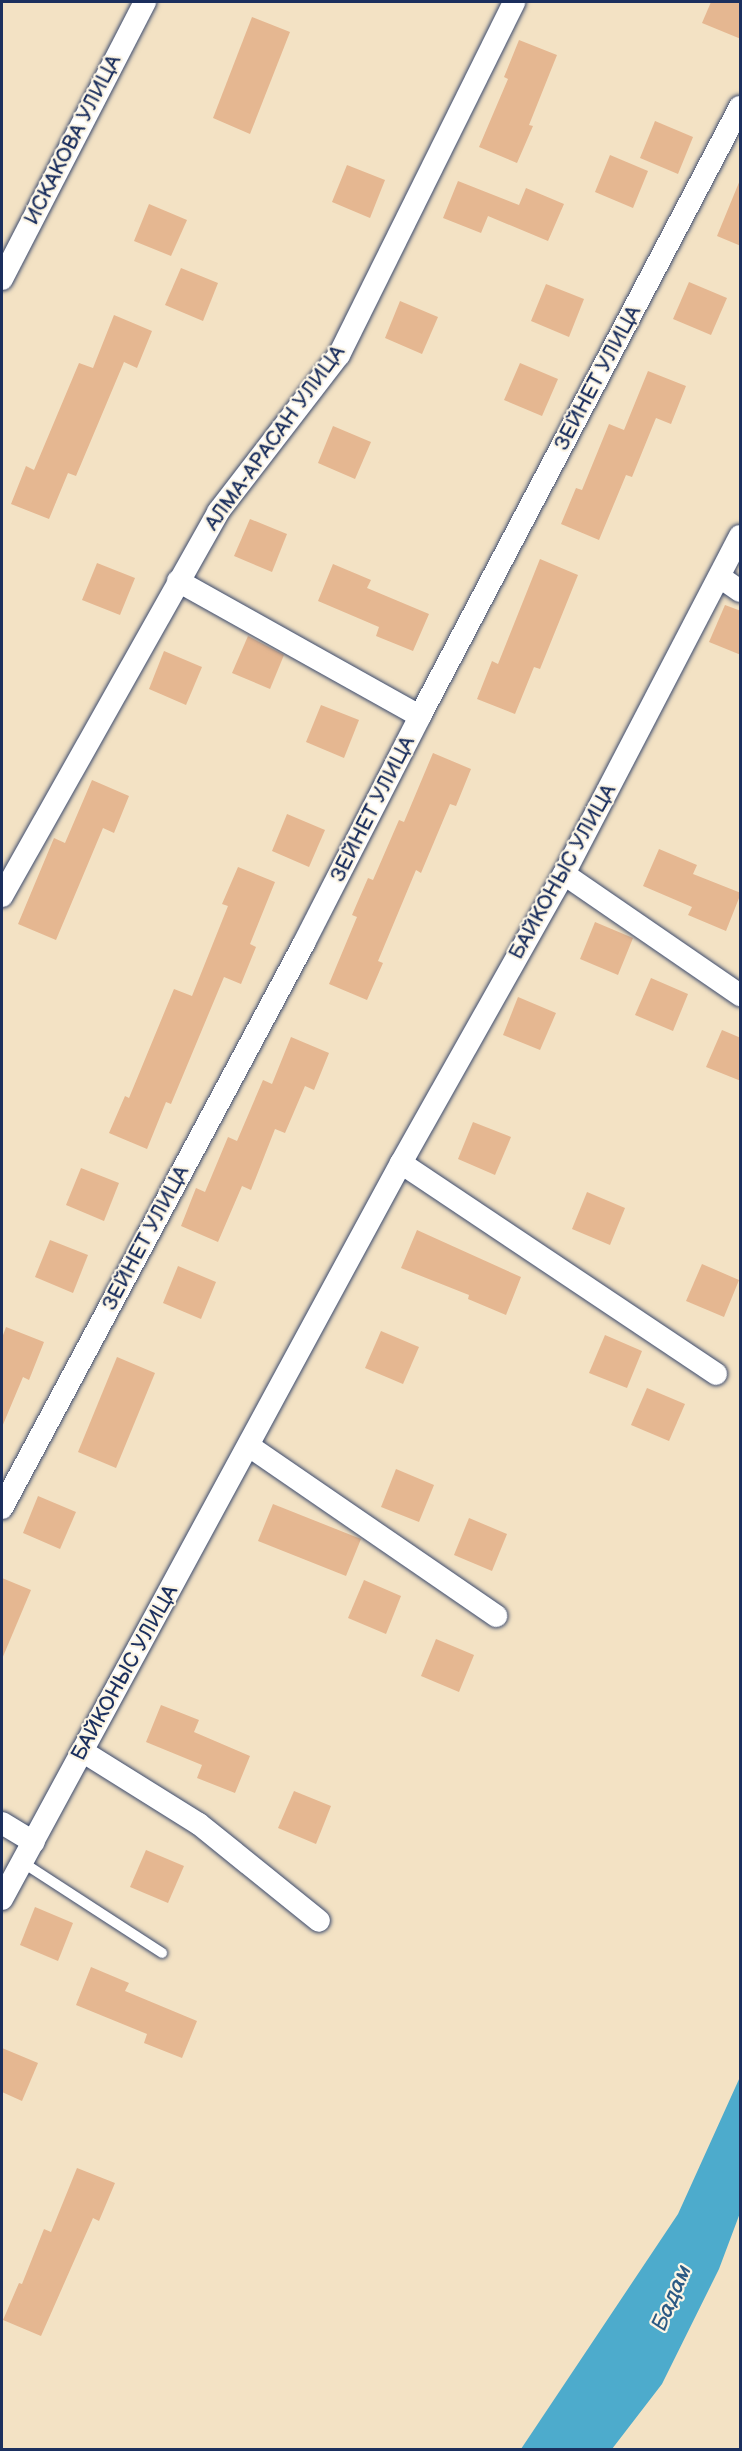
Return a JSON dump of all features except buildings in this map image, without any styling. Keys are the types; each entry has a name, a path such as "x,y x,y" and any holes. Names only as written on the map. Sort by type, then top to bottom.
{"street":[{"name":"ИСКАКОВА УЛИЦА","path":"2,279 145,2"},
{"name":"АЛМА-АРАСАН УЛИЦА","path":"2,896 177,581 218,512 339,355 514,2"},
{"name":"ЗЕЙНЕТ УЛИЦА","path":"2,1508 304,943 420,716 741,107"},
{"name":"БАЙКОНЫС УЛИЦА","path":"2,1899 401,1163 564,874 741,536"},
{"path":"720,577 741,591"},
{"path":"177,581 420,716"},
{"path":"564,874 741,994"},
{"path":"401,1163 716,1374"},
{"path":"249,1446 496,1616"},
{"path":"82,1751 198,1824 319,1921"},
{"path":"2,1823 34,1842"}],"lane":[{"path":"22,1862 162,1953"}],"water":[{"name":"Бадам","path":"740,2077 740,2213 719,2269 662,2384 612,2449 521,2449 678,2214"}]}
